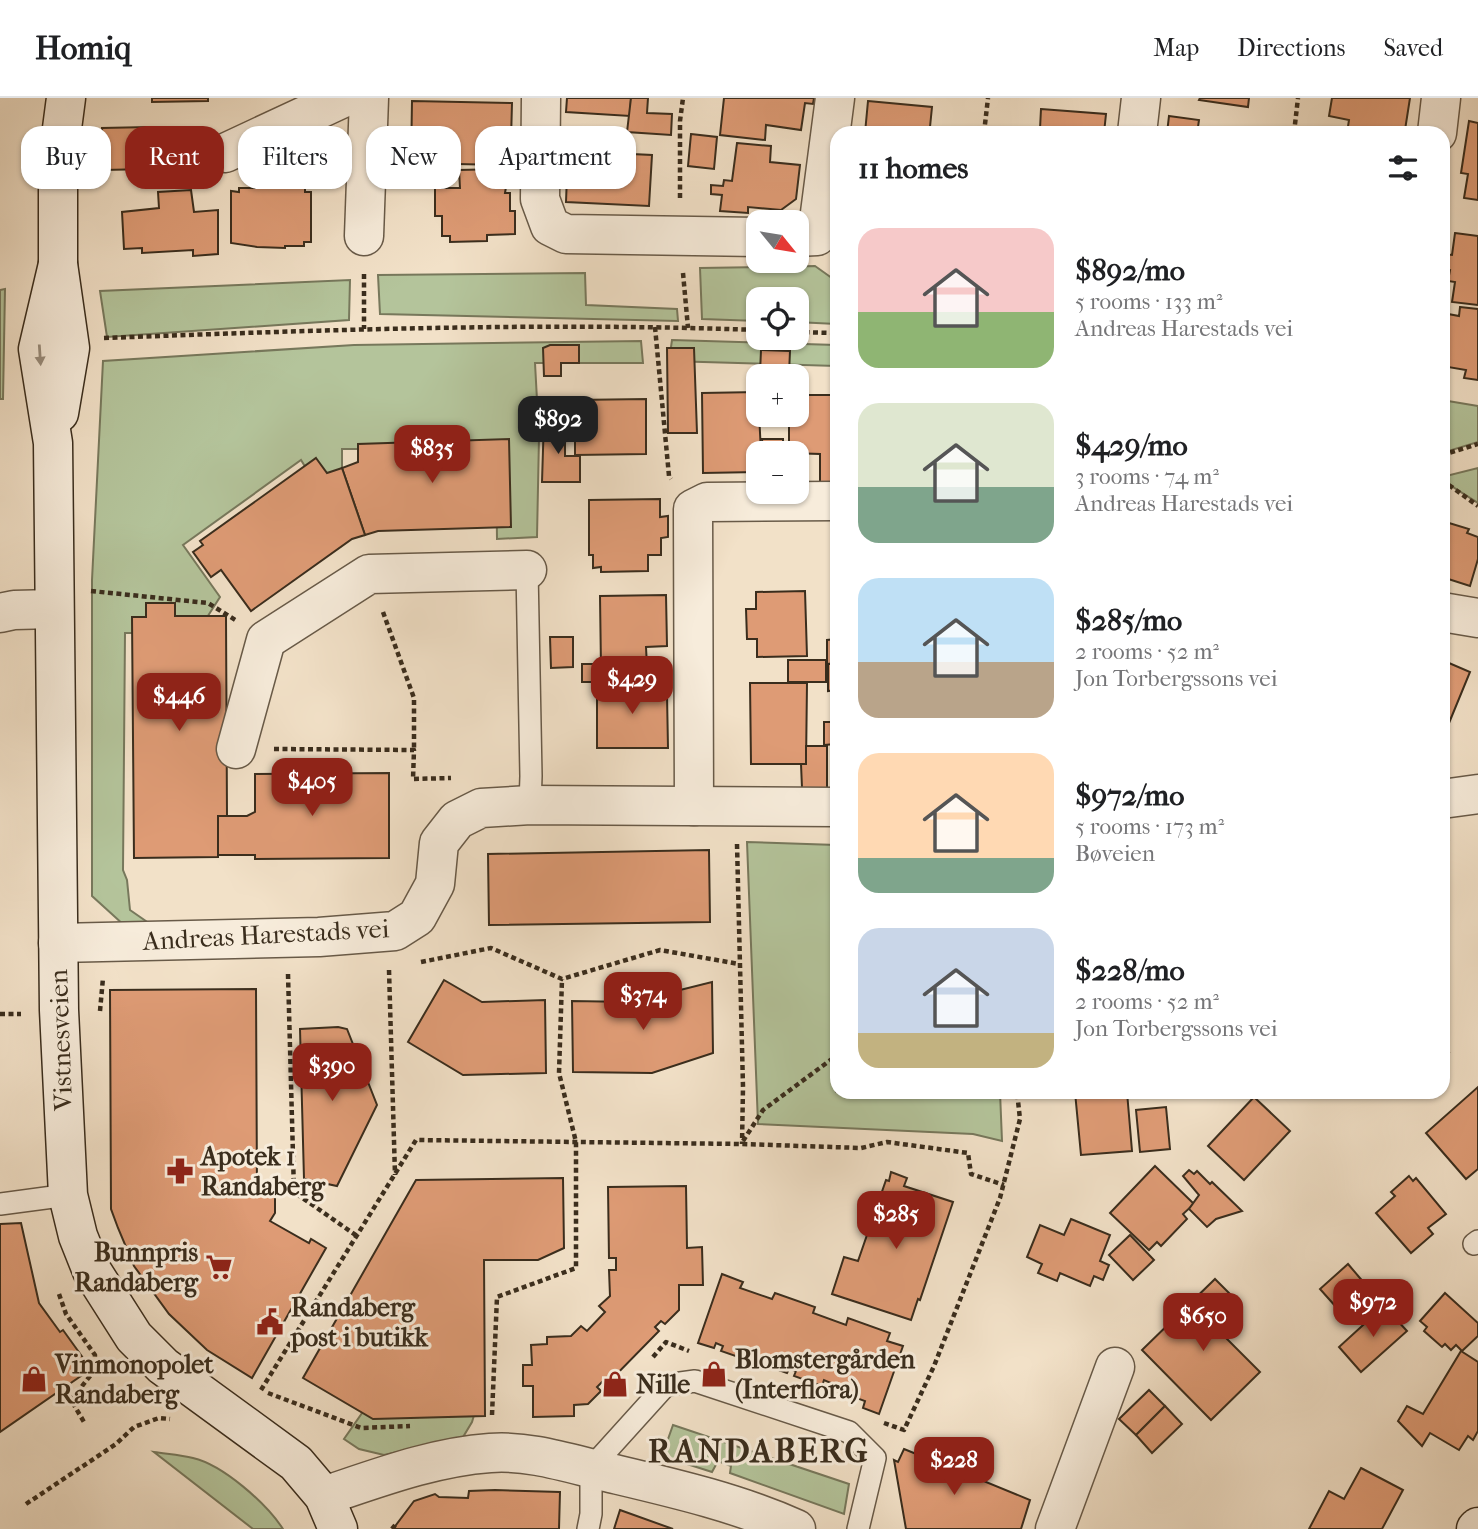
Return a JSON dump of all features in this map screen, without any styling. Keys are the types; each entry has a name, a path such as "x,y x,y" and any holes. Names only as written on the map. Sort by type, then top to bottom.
{"street":[{"name":"Vistnesveien","path":"66,98 58,159 58,264 70,348 53,443 67,600 58,943 68,1195 78,1236 92,1271 134,1337 163,1366 296,1463 331,1512"},
{"path":"225,153 344,98"},
{"path":"364,236 369,98"},
{"path":"541,98 540,199 550,226 566,234 746,237"},
{"path":"831,126 835,98"},
{"path":"1138,126 1141,98"},
{"path":"1438,126 1441,98"},
{"path":"809,236 817,236 830,136"},
{"path":"694,806 693,509 707,502 830,501"},
{"path":"236,749 266,640 369,574 527,570"},
{"path":"0,613 67,600"},
{"path":"1450,613 1478,618"},
{"path":"1450,798 1478,794"},
{"name":"Andreas Harestads vei","path":"58,943 287,938 395,931 417,917 435,884 439,843 457,820 481,808 530,805 830,807"},
{"path":"1055,1529 1115,1367"},
{"path":"331,1512 438,1461 490,1453 526,1454 663,1486 774,1519 796,1529"}],"lane":[{"path":"527,570 530,805"},
{"path":"0,1205 68,1195"},
{"path":"588,1529 591,1514 591,1468 666,1385 695,1381 849,1432 875,1458 858,1529"}],"path":[{"path":"985,126 988,98"},
{"path":"1295,126 1298,98"},
{"path":"364,236 364,329"},
{"path":"655,327 669,476 693,509"},
{"path":"91,338 364,329 655,327 746,330"},
{"path":"809,332 830,333"},
{"path":"1450,453 1478,444"},
{"path":"1450,486 1478,506"},
{"path":"369,574 414,698 413,779 452,778"},
{"path":"67,600 208,603 266,640"},
{"path":"236,749 414,750"},
{"path":"737,808 736,877 743,1087 741,1144"},
{"path":"287,938 294,1192 356,1236"},
{"path":"100,1023 106,943"},
{"path":"414,963 491,948 562,979 660,950 739,964"},
{"path":"395,1177 388,968 401,966"},
{"path":"492,1423 497,1297 576,1268 576,1142 559,1073 562,979"},
{"path":"0,1014 22,1014"},
{"path":"741,1144 763,1110 830,1060"},
{"path":"878,1421 904,1430 934,1366 1004,1185 1020,1119 1018,1099"},
{"path":"261,1390 416,1140 861,1148 887,1142 968,1153 971,1174 1004,1185"},
{"path":"649,1363 666,1342 691,1352"},
{"path":"249,1384 361,1428 413,1426"},
{"path":"26,1504 116,1444 134,1427 159,1418 180,1420"}],"green space":[{"path":"809,266 815,266 830,277 830,324 809,323 809,287 746,287 746,321 702,319 700,268 746,267 746,273 809,273"},
{"path":"585,273 586,305 677,309 678,321 380,314 378,275"},
{"path":"350,280 349,320 107,337 100,291"},
{"path":"5,289 3,399 0,399 0,290"},
{"path":"672,340 746,342 746,350 809,350 809,344 830,345 830,366 669,361"},
{"path":"641,341 643,363 535,363 539,437 537,537 497,539 496,449 342,449 342,474 314,481 301,460 183,545 220,597 197,633 125,633 123,870 127,880 130,910 153,926 125,926 92,896 92,580 103,361 354,345"},
{"path":"1450,401 1478,406 1478,442 1450,451"},
{"path":"1478,468 1478,503 1450,485 1450,475"},
{"path":"747,842 830,845 830,1099 1000,1099 1002,1141 973,1134 758,1124"},
{"path":"392,1370 479,1398 472,1422 463,1437 384,1455 359,1449 344,1439"},
{"path":"673,1425 849,1484 844,1514 730,1473 731,1466 718,1461 712,1472 662,1456"},
{"path":"154,1452 193,1458 217,1468 255,1497 283,1529 253,1529"}],"building":[{"path":"152,98 208,98 208,101 152,102"},
{"path":"567,98 631,98 630,116 566,112"},
{"path":"631,98 648,98 647,113 672,114 671,135 636,133 636,126 628,126"},
{"path":"724,98 814,98 813,104 805,103 801,130 766,125 765,140 720,135"},
{"path":"1249,98 1248,107 1199,100"},
{"path":"1332,98 1410,98 1406,126 1348,126 1349,120 1329,116"},
{"path":"412,101 512,103 511,126 475,126 475,164 461,164 461,126 412,126"},
{"path":"868,101 932,107 930,126 866,126"},
{"path":"1041,109 1106,114 1105,126 1040,126"},
{"path":"1169,116 1199,120 1198,126 1168,126"},
{"path":"1469,121 1478,123 1478,200 1464,198 1468,174 1461,173"},
{"path":"111,128 125,128 125,170 111,170"},
{"path":"691,134 717,137 714,169 688,166"},
{"path":"737,143 771,146 770,162 800,165 796,199 781,210 748,207 746,213 720,211 722,195 711,194 711,185 723,186 724,180 732,181"},
{"path":"636,154 652,155 649,206 566,202 566,189 636,189"},
{"path":"461,170 475,170 475,189 506,189 505,193 510,193 510,211 515,211 515,234 487,235 487,241 450,242 450,236 442,236 442,216 435,216 435,189 461,189"},
{"path":"239,189 305,189 305,192 311,192 311,242 304,242 304,246 285,248 231,243 231,191 239,192"},
{"path":"191,190 194,212 218,210 218,254 193,256 193,250 142,253 142,248 124,249 122,212 159,208 158,192"},
{"path":"1455,233 1478,236 1478,305 1452,302 1455,282 1450,281"},
{"path":"1460,307 1478,309 1478,380 1464,378 1466,370 1450,367 1450,314 1459,316"},
{"path":"550,345 579,345 579,363 561,363 561,376 544,376 543,348"},
{"path":"667,348 694,348 697,433 668,433"},
{"path":"761,350 790,351 789,364 760,364"},
{"path":"746,392 746,427 760,427 760,441 746,441 746,472 703,473 702,393"},
{"path":"809,395 830,395 830,490 820,490 820,454 809,454 809,441 789,441 789,427 809,427"},
{"path":"646,399 646,454 575,455 575,400"},
{"path":"544,418 559,418 558,428 565,428 565,456 580,456 580,482 542,482"},
{"path":"509,439 511,527 378,531 365,535 342,468 358,462 358,444"},
{"path":"762,439 783,439 783,441"},
{"path":"316,458 327,473 342,468 365,535 352,539 251,611 221,570 211,577 193,552 203,545 200,541"},
{"path":"660,499 660,517 668,516 668,537 661,538 661,555 648,555 648,571 601,572 601,567 593,568 593,555 589,555 589,500"},
{"path":"1450,523 1469,529 1467,533 1478,537 1478,559 1470,586 1450,580"},
{"path":"805,591 807,656 757,657 757,639 747,639 746,609 756,609 756,592"},
{"path":"666,595 667,646 646,647 647,667 601,668 600,596"},
{"path":"146,603 175,603 175,616 226,616 227,816 218,816 218,857 134,858 132,617 146,617"},
{"path":"550,637 573,637 573,667 551,668"},
{"path":"827,640 830,640 830,664 827,664"},
{"path":"788,660 826,660 826,682 788,682"},
{"path":"1450,663 1470,672 1450,721"},
{"path":"582,664 600,664 600,682 582,682"},
{"path":"828,664 830,664 830,691"},
{"path":"651,675 651,695 667,695 668,748 597,748 597,696 614,696 614,676"},
{"path":"750,683 807,683 806,764 751,764"},
{"path":"824,722 830,722 830,744 824,745"},
{"path":"806,746 827,746 827,788 802,788 801,764 806,764"},
{"path":"389,773 389,858 255,859 255,855 218,855 218,816 247,816 255,812 255,774"},
{"path":"709,850 710,922 489,925 488,854"},
{"path":"444,980 482,1002 545,1000 546,1073 463,1075 408,1042"},
{"path":"712,982 713,1053 652,1073 573,1072 572,1001 632,1002"},
{"path":"256,989 257,1191 275,1191 275,1213 270,1221 309,1243 311,1239 326,1248 252,1378 207,1350 169,1314 134,1266 111,1209 110,990"},
{"path":"300,1029 347,1029 377,1105 337,1186 304,1179"},
{"path":"1478,1087 1478,1169 1466,1179 1426,1133"},
{"path":"1076,1099 1128,1099 1132,1151 1081,1155"},
{"path":"1252,1099 1256,1099 1290,1131 1244,1180 1208,1146"},
{"path":"1166,1107 1170,1149 1140,1152 1136,1110"},
{"path":"1155,1166 1194,1204 1183,1214 1187,1219 1161,1246 1157,1242 1149,1250 1110,1213"},
{"path":"1189,1170 1194,1174 1197,1171 1210,1184 1212,1182 1242,1211 1216,1219 1207,1227 1189,1209 1199,1195 1183,1176"},
{"path":"891,1172 907,1178 904,1186 953,1202 911,1320 832,1294 844,1257 858,1261"},
{"path":"1409,1176 1413,1181 1416,1178 1446,1214 1428,1228 1433,1234 1411,1253 1376,1213 1395,1196 1391,1192"},
{"path":"563,1178 564,1248 538,1260 484,1260 485,1416 373,1419 303,1378 416,1180"},
{"path":"686,1186 687,1248 702,1247 703,1285 679,1285 679,1310 665,1324 661,1321 655,1327 659,1331 607,1384 604,1380 597,1387 601,1391 588,1404 574,1405 574,1416 533,1417 533,1386 523,1386 523,1365 532,1365 531,1345 547,1344 547,1337 571,1336 581,1326 587,1331 605,1312 599,1306 610,1296 609,1270 616,1270 616,1258 609,1258 608,1187"},
{"path":"1071,1219 1110,1235 1100,1261 1109,1265 1103,1280 1094,1276 1090,1286 1060,1273 1057,1281 1038,1273 1042,1264 1027,1257 1040,1225 1064,1235"},
{"path":"21,1223 39,1303 60,1332 63,1330 91,1369 0,1432 0,1224"},
{"path":"1130,1235 1154,1260 1133,1280 1109,1255"},
{"path":"1348,1264 1365,1284 1337,1308 1320,1289"},
{"path":"722,1274 743,1282 740,1288 772,1299 775,1293 815,1307 813,1313 846,1325 848,1318 890,1333 887,1341 903,1346 879,1414 863,1408 865,1401 829,1388 831,1383 824,1380 822,1386 794,1376 796,1371 789,1369 787,1373 756,1362 758,1358 752,1356 750,1361 721,1351 723,1346 716,1343 714,1348 698,1343"},
{"path":"1215,1279 1239,1303 1215,1327 1260,1372 1211,1420 1142,1350"},
{"path":"1445,1293 1478,1323 1478,1336 1462,1351 1456,1345 1451,1350 1445,1344 1442,1347 1424,1331 1427,1327 1420,1321"},
{"path":"1384,1306 1407,1331 1361,1372 1339,1347"},
{"path":"1461,1351 1478,1362 1478,1431 1473,1440 1468,1436 1459,1450 1430,1433 1422,1446 1398,1421 1407,1406 1423,1414"},
{"path":"1149,1390 1165,1406 1136,1435 1119,1419"},
{"path":"1165,1406 1182,1424 1152,1453 1136,1435"},
{"path":"904,1449 953,1469 958,1456 969,1460 968,1463 985,1470 981,1480 1030,1500 1021,1529 906,1529 894,1460 898,1462"},
{"path":"1361,1468 1403,1490 1382,1529 1309,1529 1329,1491 1344,1499"},
{"path":"469,1491 560,1492 559,1529 393,1529 414,1501 435,1494 439,1497 468,1498"},
{"path":"620,1510 673,1529 614,1529"}],"place":[{"name":"Apotek 1 Randaberg","path":"180,1171"},
{"name":"Bunnpris Randaberg","path":"219,1267"},
{"name":"Randaberg post i butikk","path":"270,1322"},
{"name":"Blomstergården (Interflora)","path":"714,1374"},
{"name":"Vinmonopolet Randaberg","path":"34,1379"},
{"name":"Nille","path":"615,1384"}],"district":[{"name":"RANDABERG","path":"759,1451"}]}
